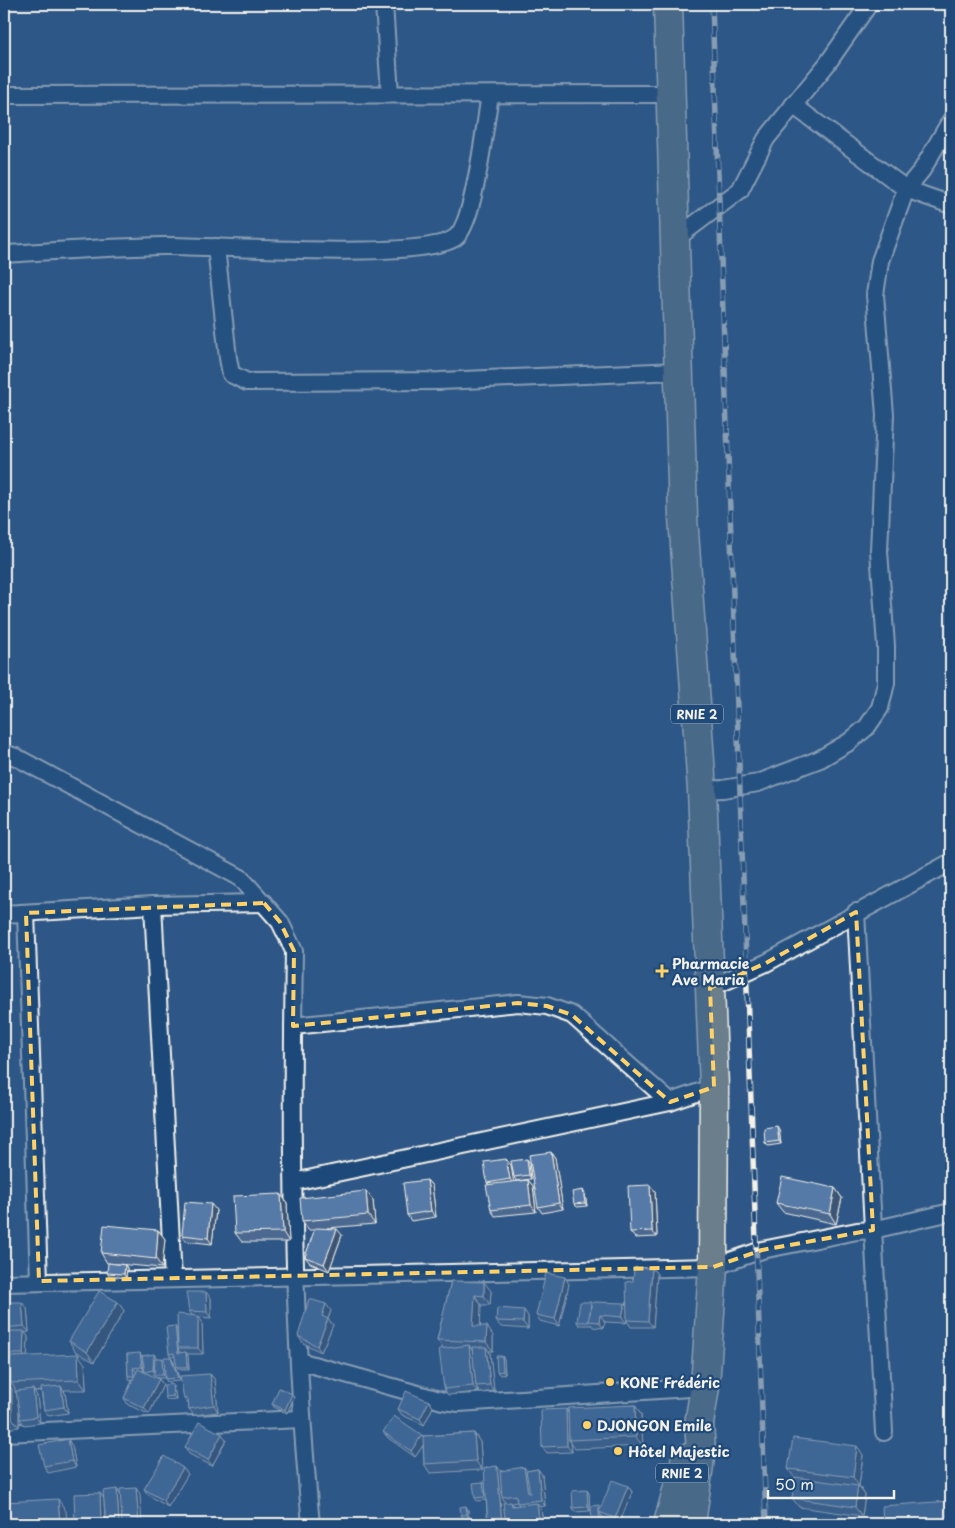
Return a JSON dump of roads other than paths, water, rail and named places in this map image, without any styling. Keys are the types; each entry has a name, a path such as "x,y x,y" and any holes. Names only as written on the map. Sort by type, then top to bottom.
{"highway":[{"name":"RNIE 2","path":"668,4 683,517 702,790 714,1087 713,1267 705,1387 699,1424 689,1449 668,1524"},
{"name":"RNIE 2","path":"691,1524 701,1450 699,1424"}],"street":[{"path":"384,4 390,94"},
{"path":"674,240 740,190 766,138 827,64 869,4"},
{"path":"4,95 671,94"},
{"path":"4,254 163,246 382,251 440,244 456,237 469,215 490,95"},
{"path":"793,105 906,189 951,205"},
{"path":"702,790 723,789 758,783 820,758 849,742 867,727 880,708 886,683 886,646 879,551 885,415 875,295 880,261 906,189 922,170 951,120"},
{"path":"216,247 231,374 248,382 440,381 678,371"},
{"path":"4,753 16,756 241,878 280,922 294,951 294,1182 299,1361 301,1419 311,1524"},
{"path":"710,988 766,963 856,912 951,862"},
{"path":"4,914 153,905 264,903"},
{"path":"153,905 173,1279"},
{"path":"856,912 884,1432"},
{"path":"26,913 39,1281"},
{"path":"293,1026 518,1003 547,1006 572,1016 670,1102"},
{"path":"294,1182 670,1102 714,1087"},
{"path":"4,1283 713,1267 762,1250 857,1231 873,1230 951,1212"},
{"path":"299,1361 443,1402 459,1403 705,1387"},
{"path":"4,1433 301,1419"}],"railway":[{"path":"712,4 766,1524"}],"place":[{"name":"Pharmacie Ave Maria","path":"662,971"},
{"name":"KONE Frédéric","path":"610,1382"},
{"name":"DJONGON Emile","path":"587,1425"},
{"name":"Hôtel Majestic","path":"618,1451"}]}
